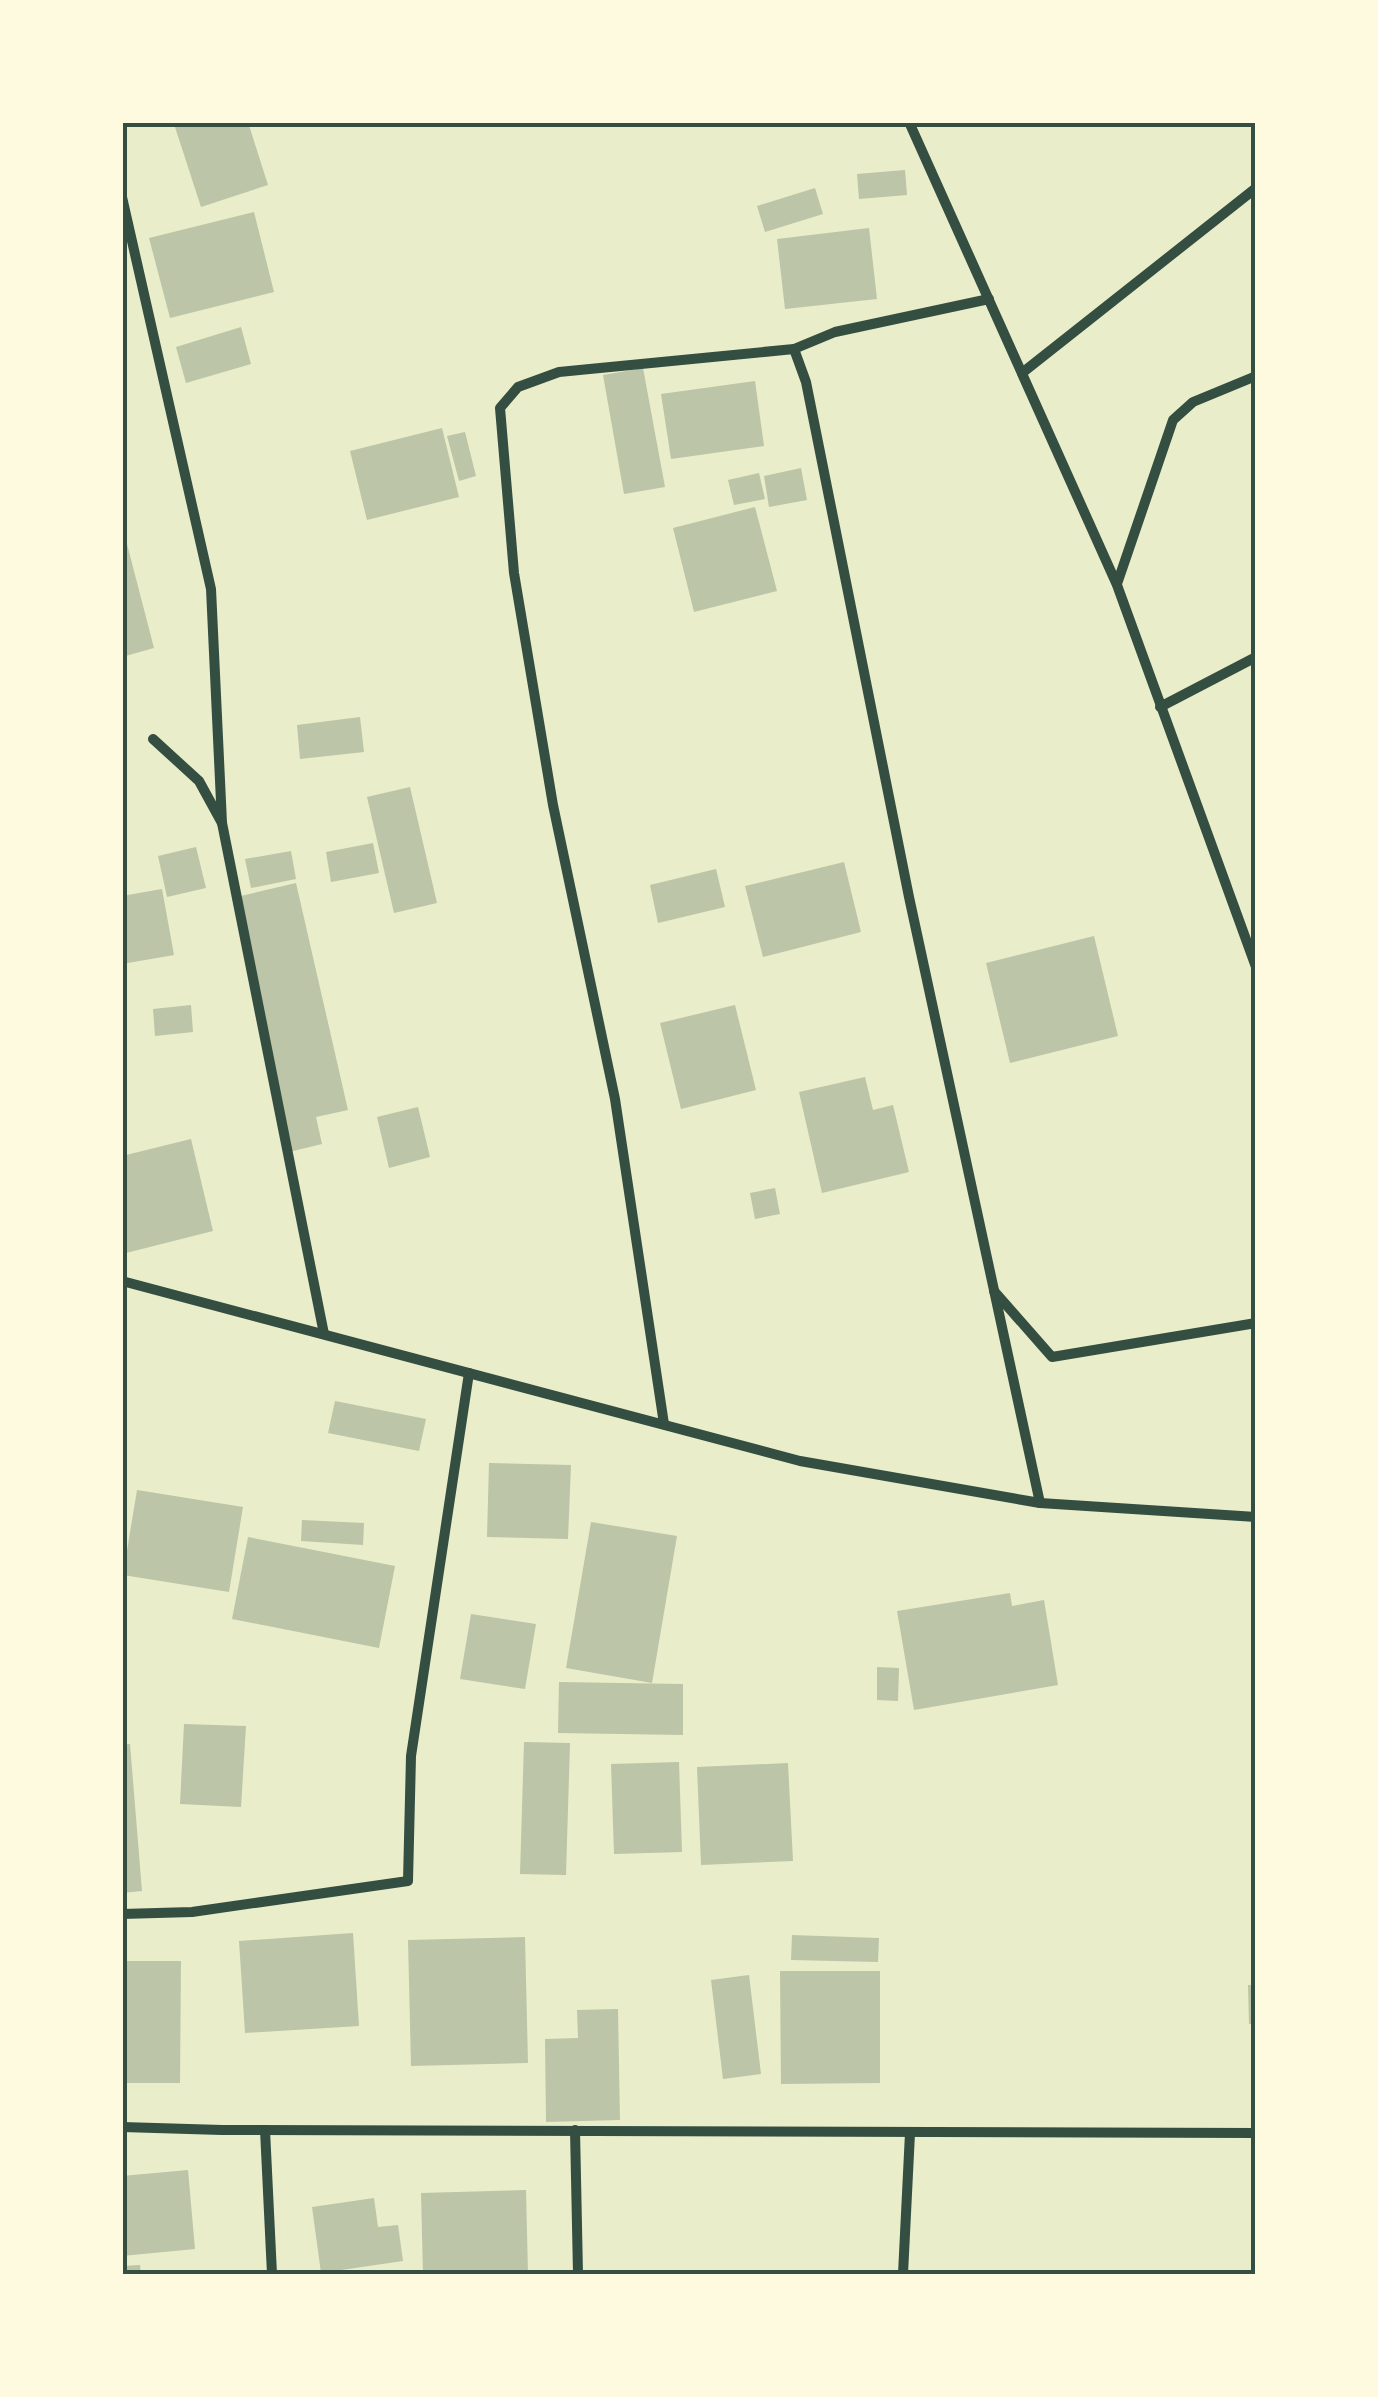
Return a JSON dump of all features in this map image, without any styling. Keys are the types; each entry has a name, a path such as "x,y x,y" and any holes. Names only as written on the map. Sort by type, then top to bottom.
{"street":[{"path":"909,122 1116,586 1256,967"},
{"path":"1022,373 1256,188"},
{"path":"122,197 210,588 222,823 324,1334"},
{"path":"664,1424 615,1099 553,805 514,572 500,408 518,386 558,372 794,349 835,332 989,299"},
{"path":"794,349 806,382 909,896 1040,1504"},
{"path":"1116,586 1172,420 1193,402 1256,376"},
{"path":"1160,707 1256,658"},
{"path":"153,739 198,781 222,823"},
{"path":"122,1281 800,1461 1040,1504 1256,1517"},
{"path":"994,1290 1052,1357 1256,1324"},
{"path":"122,1914 192,1912 408,1880 411,1756 469,1373"},
{"path":"122,2127 1256,2133"},
{"path":"266,2130 272,2274"},
{"path":"575,2130 578,2274"},
{"path":"903,2274 910,2132"}],"building":[{"path":"248,122 268,185 201,207 174,124"},
{"path":"905,170 907,195 859,199 857,174"},
{"path":"815,188 823,214 765,232 757,206"},
{"path":"254,212 274,292 170,318 149,238"},
{"path":"869,228 877,299 785,309 777,239"},
{"path":"241,327 251,364 186,383 176,347"},
{"path":"643,368 665,487 624,494 603,375"},
{"path":"755,381 764,446 671,459 661,394"},
{"path":"442,428 459,497 367,520 350,451"},
{"path":"465,432 476,476 459,481 447,436"},
{"path":"801,468 807,500 769,507 764,476"},
{"path":"759,473 765,499 734,505 728,480"},
{"path":"755,507 777,591 694,612 673,528"},
{"path":"127,544 154,648 122,657 122,545"},
{"path":"360,717 364,752 300,759 297,725"},
{"path":"410,787 437,903 394,913 367,797"},
{"path":"373,843 379,873 331,882 326,852"},
{"path":"196,847 206,888 167,897 158,856"},
{"path":"291,851 296,879 251,888 245,859"},
{"path":"844,862 861,932 763,957 745,886"},
{"path":"716,869 725,907 658,923 650,885"},
{"path":"296,883 348,1110 316,1117 322,1144 289,1152 232,898"},
{"path":"162,889 174,955 122,964 122,896"},
{"path":"1094,936 1118,1036 1010,1063 986,963"},
{"path":"191,1005 193,1032 155,1036 153,1009"},
{"path":"735,1005 756,1090 681,1109 660,1023"},
{"path":"865,1077 873,1110 893,1105 909,1172 822,1193 799,1092"},
{"path":"418,1107 430,1157 389,1168 377,1117"},
{"path":"191,1139 213,1231 122,1254 122,1156"},
{"path":"775,1188 780,1214 755,1219 750,1193"},
{"path":"335,1401 426,1419 419,1451 328,1433"},
{"path":"489,1463 571,1465 568,1539 487,1537"},
{"path":"137,1490 243,1507 229,1592 123,1575"},
{"path":"302,1520 364,1523 363,1545 301,1541"},
{"path":"591,1522 677,1536 652,1683 566,1668"},
{"path":"248,1537 395,1566 379,1648 232,1619"},
{"path":"1010,1593 1012,1606 1044,1600 1058,1685 914,1710 897,1611"},
{"path":"471,1614 536,1624 525,1689 460,1679"},
{"path":"877,1667 899,1668 898,1701 877,1700"},
{"path":"559,1682 683,1684 683,1735 558,1733"},
{"path":"184,1724 246,1726 241,1807 180,1804"},
{"path":"524,1742 570,1743 566,1875 520,1874"},
{"path":"130,1744 142,1891 122,1893 122,1745"},
{"path":"679,1762 682,1852 614,1854 611,1764"},
{"path":"788,1763 793,1861 701,1865 697,1767"},
{"path":"353,1933 359,2026 245,2033 239,1941"},
{"path":"792,1935 879,1938 878,1962 791,1960"},
{"path":"525,1937 528,2063 411,2066 408,1940"},
{"path":"122,1961 181,1961 180,2083 122,2083"},
{"path":"780,1971 880,1971 880,2083 781,2084"},
{"path":"749,1975 761,2074 723,2079 711,1980"},
{"path":"1248,1985 1256,1985 1256,2023 1249,2024"},
{"path":"618,2009 620,2120 546,2122 545,2039 578,2038 577,2010"},
{"path":"188,2170 195,2249 122,2256 122,2176"},
{"path":"526,2190 528,2274 423,2274 421,2193"},
{"path":"374,2198 378,2227 398,2225 403,2261 321,2273 312,2207"},
{"path":"140,2265 141,2274 122,2274 122,2266"}]}
